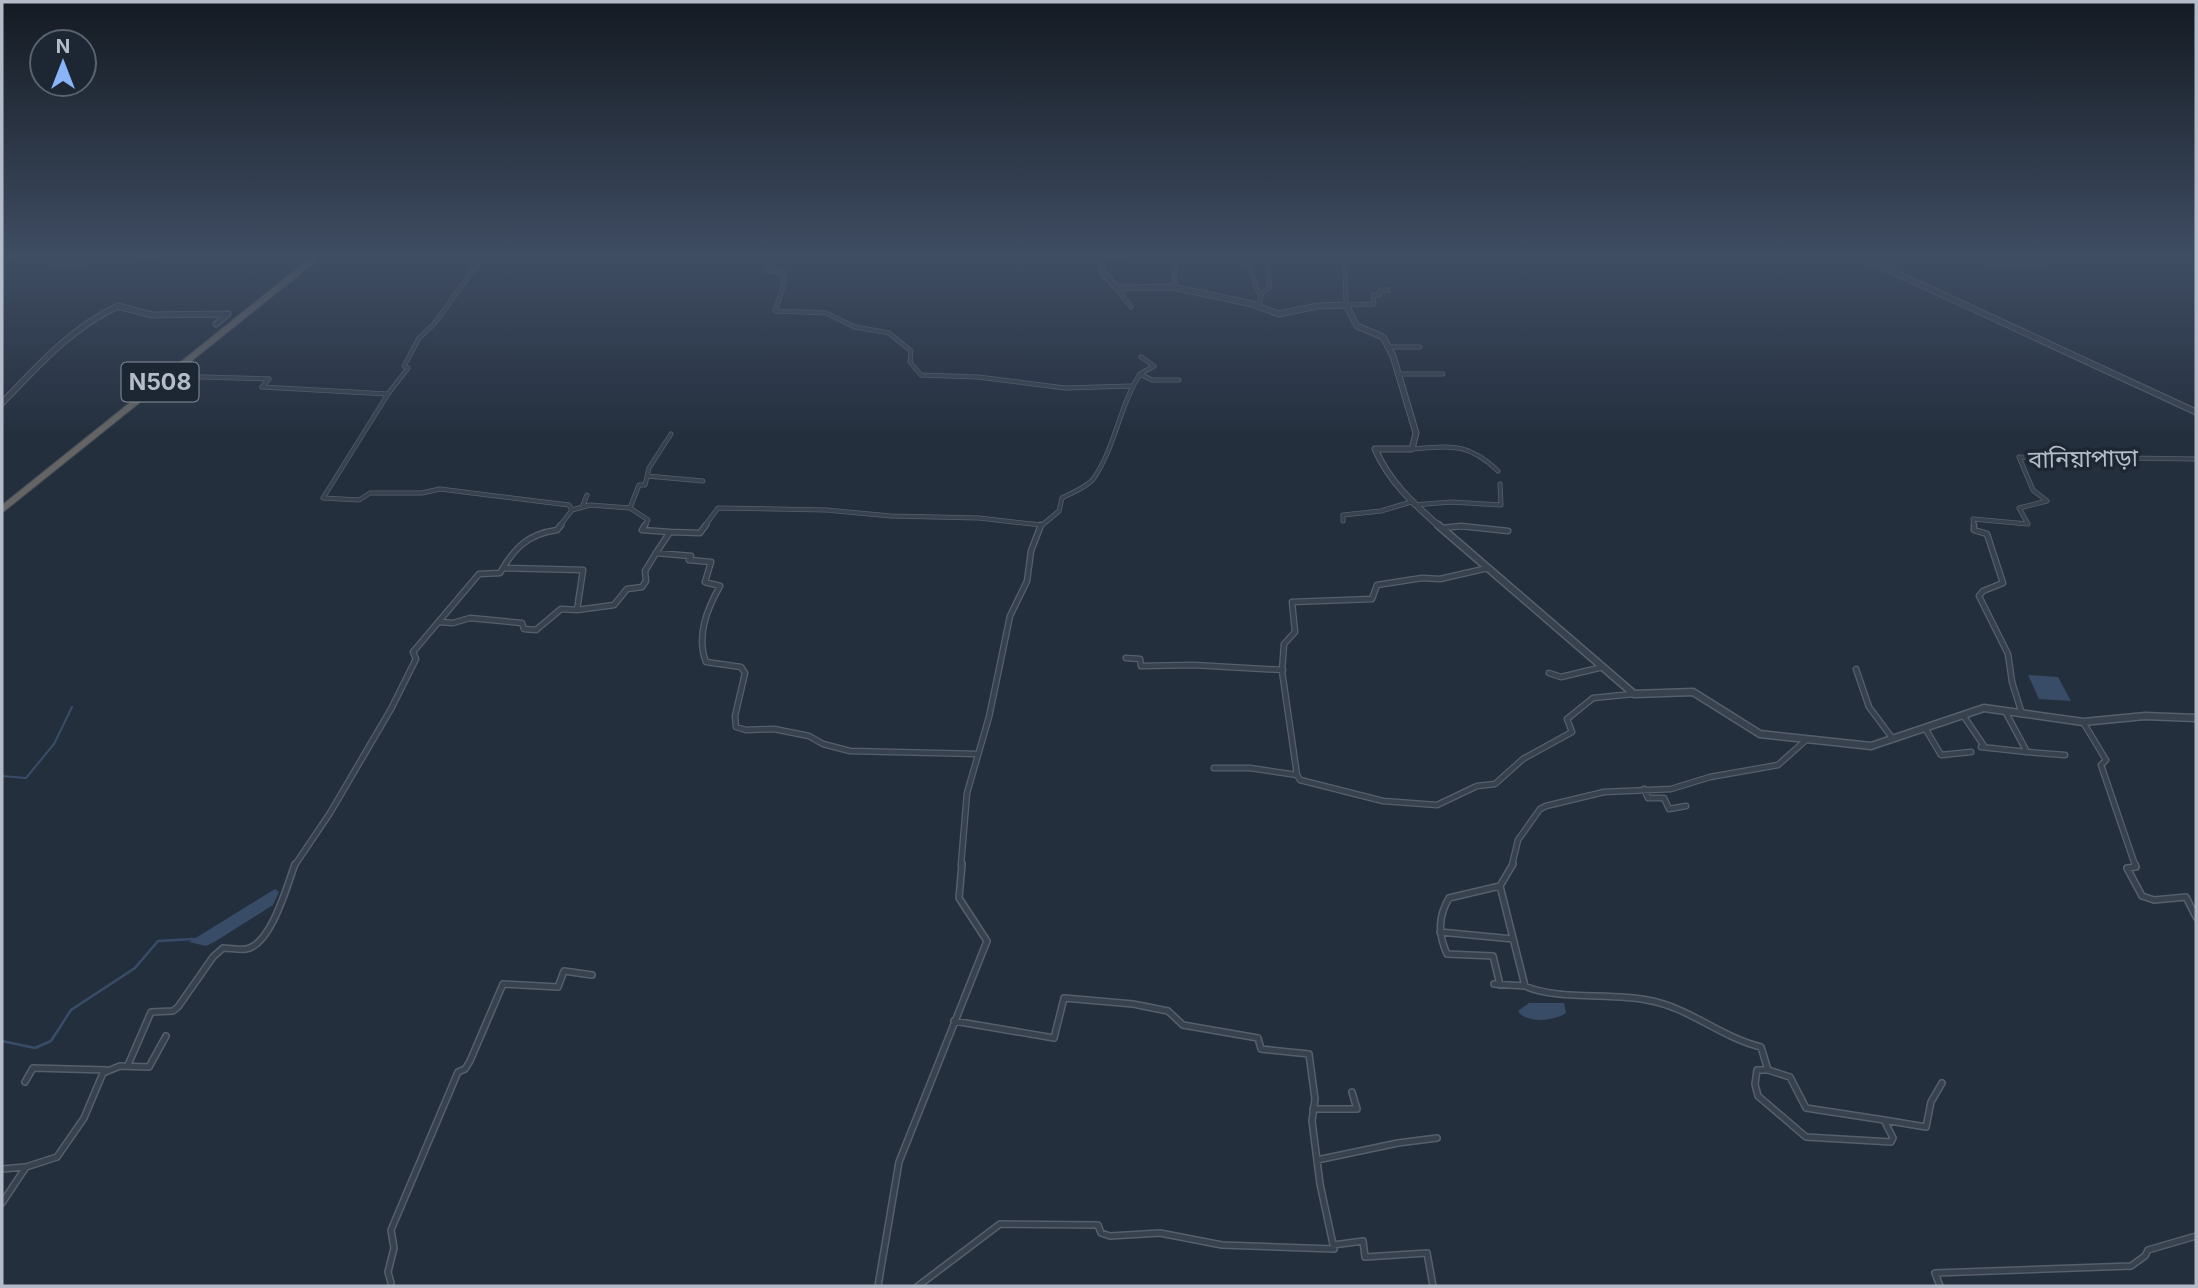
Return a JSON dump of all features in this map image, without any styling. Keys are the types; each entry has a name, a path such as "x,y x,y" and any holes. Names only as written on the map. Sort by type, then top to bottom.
{"highway":[{"name":"N508","path":"2,509 244,315"}],"street":[{"path":"2,403 49,354 99,315"},
{"path":"149,315 186,315"},
{"path":"216,324 227,315"},
{"path":"440,315 419,338 404,366 408,368 388,394 323,498 359,500 370,493 422,493 440,489 569,505 572,510"},
{"path":"829,315 839,322 855,327 889,332 911,351 911,362 921,375 978,377 1065,387 1132,387"},
{"path":"1351,315 1357,326 1383,337 1388,347 1416,433 1412,449"},
{"path":"1987,315 2196,412"},
{"path":"1388,347 1420,347"},
{"path":"878,1286 899,1162 987,941 959,898 967,793 992,704 1010,616 1027,581 1031,551 1041,525 1059,511 1062,498 1093,480 1127,405 1132,387 1140,374 1154,366 1141,357"},
{"path":"1140,374 1152,380 1179,380"},
{"path":"1397,374 1443,374"},
{"path":"168,376 269,379 262,387 388,394"},
{"path":"630,508 639,485 645,485 647,476 671,434"},
{"path":"1498,471 1482,453 1450,445 1375,449 1384,470 1412,504 1634,694"},
{"name":"বানিয়াপাড়া","path":"2022,713 2012,682 2008,654 1979,596 1983,591 2003,583 1992,542 1987,534 1974,530 1974,517 2028,524 2019,508 2047,501 2033,491 2019,457 2123,463 2125,458 2196,459"},
{"path":"647,476 703,481"},
{"path":"1343,521 1343,515 1412,504 1451,502 1501,505 1500,484"},
{"path":"583,506 587,495"},
{"path":"128,1065 151,1012 173,1011 178,1007 213,957 223,948 247,949 260,943 274,919 296,862 330,813 391,709 416,659 413,652 480,574 500,573 523,541 533,534 557,530 572,510 583,506 630,508 648,520 642,530 700,533 718,508 979,518 1041,525"},
{"path":"1441,528 1461,526 1508,531"},
{"path":"439,622 453,623 470,618 522,623 524,629 537,630 561,609 577,610 614,605 627,589 642,587 646,581 645,571 670,532"},
{"path":"656,553 691,556 689,560 711,562 705,582 720,586 713,598 704,632 703,657 706,662 741,667 745,673 735,716 736,727 747,730 774,729 809,736 823,744 850,751 978,754"},
{"path":"503,568 583,570 577,610"},
{"path":"1489,568 1449,578 1377,585 1372,600 1336,598 1292,602 1295,632 1284,641 1283,670 1297,775 1300,780 1383,801 1437,805 1477,786 1495,784 1524,759 1572,732 1567,719 1593,698 1634,694 1693,692 1760,734 1805,741 1871,746 1984,708 2083,722 2146,716 2196,718"},
{"path":"1126,658 1140,659 1141,666 1194,665 1283,670"},
{"path":"1549,673 1561,677 1603,667"},
{"path":"1856,669 1869,708 1893,739"},
{"path":"2005,711 2027,752"},
{"path":"1963,715 1982,747 2065,755"},
{"path":"2083,722 2106,760 2101,765 2136,867 2127,868 2142,896 2154,900 2186,897 2196,917"},
{"path":"1925,728 1941,755 1971,752"},
{"path":"1525,986 1500,886 1515,861 1514,851 1518,840 1540,809 1604,792 1671,789 1710,777 1778,765 1805,741"},
{"path":"1214,768 1250,768 1297,775"},
{"path":"1644,789 1648,798 1664,798 1669,809 1686,806"},
{"path":"1500,886 1449,898 1439,918 1442,945 1447,954 1493,956 1497,985 1525,986 1536,992 1591,994 1658,1002 1697,1017 1742,1044 1761,1047 1769,1070"},
{"path":"1440,932 1513,939"},
{"path":"393,1285 387,1272 394,1248 391,1230 458,1072 465,1069 470,1061 503,984 558,987 564,971 592,975"},
{"path":"918,1286 1000,1224 1098,1225 1101,1233 1110,1237 1160,1233 1222,1245 1334,1249 1311,1121 1315,1099 1309,1054 1283,1049 1278,1052 1261,1049 1258,1038 1183,1025 1168,1011 1133,1004 1064,998 1054,1038 954,1021"},
{"path":"25,1082 33,1068 107,1070 128,1065 149,1068 166,1037"},
{"path":"2,1169 26,1167 57,1157 84,1118 107,1070"},
{"path":"1884,1120 1893,1138 1891,1142 1806,1137 1758,1096 1755,1084 1757,1070 1782,1072 1793,1077 1806,1108 1884,1120 1926,1127 1931,1102 1942,1083"},
{"path":"1313,1109 1357,1110 1352,1092"},
{"path":"1317,1160 1398,1143 1437,1138"},
{"path":"2,1203 26,1167"},
{"path":"1940,1286 1935,1273 2131,1266 2146,1256 2148,1250 2196,1236"},
{"path":"1333,1245 1363,1241 1365,1257 1427,1253 1433,1286"}],"water":[{"path":"2028,675 2058,677 2071,701 2039,699"},
{"path":"275,889 279,892 273,905 216,941 206,946 189,942"},
{"path":"1529,1003 1564,1003 1566,1013 1548,1019 1527,1018 1518,1011"}],"waterway":[{"path":"2,776 26,778 54,744 72,707"},
{"path":"2,1041 35,1048 51,1041 71,1010 135,968 158,941 194,939"}]}
